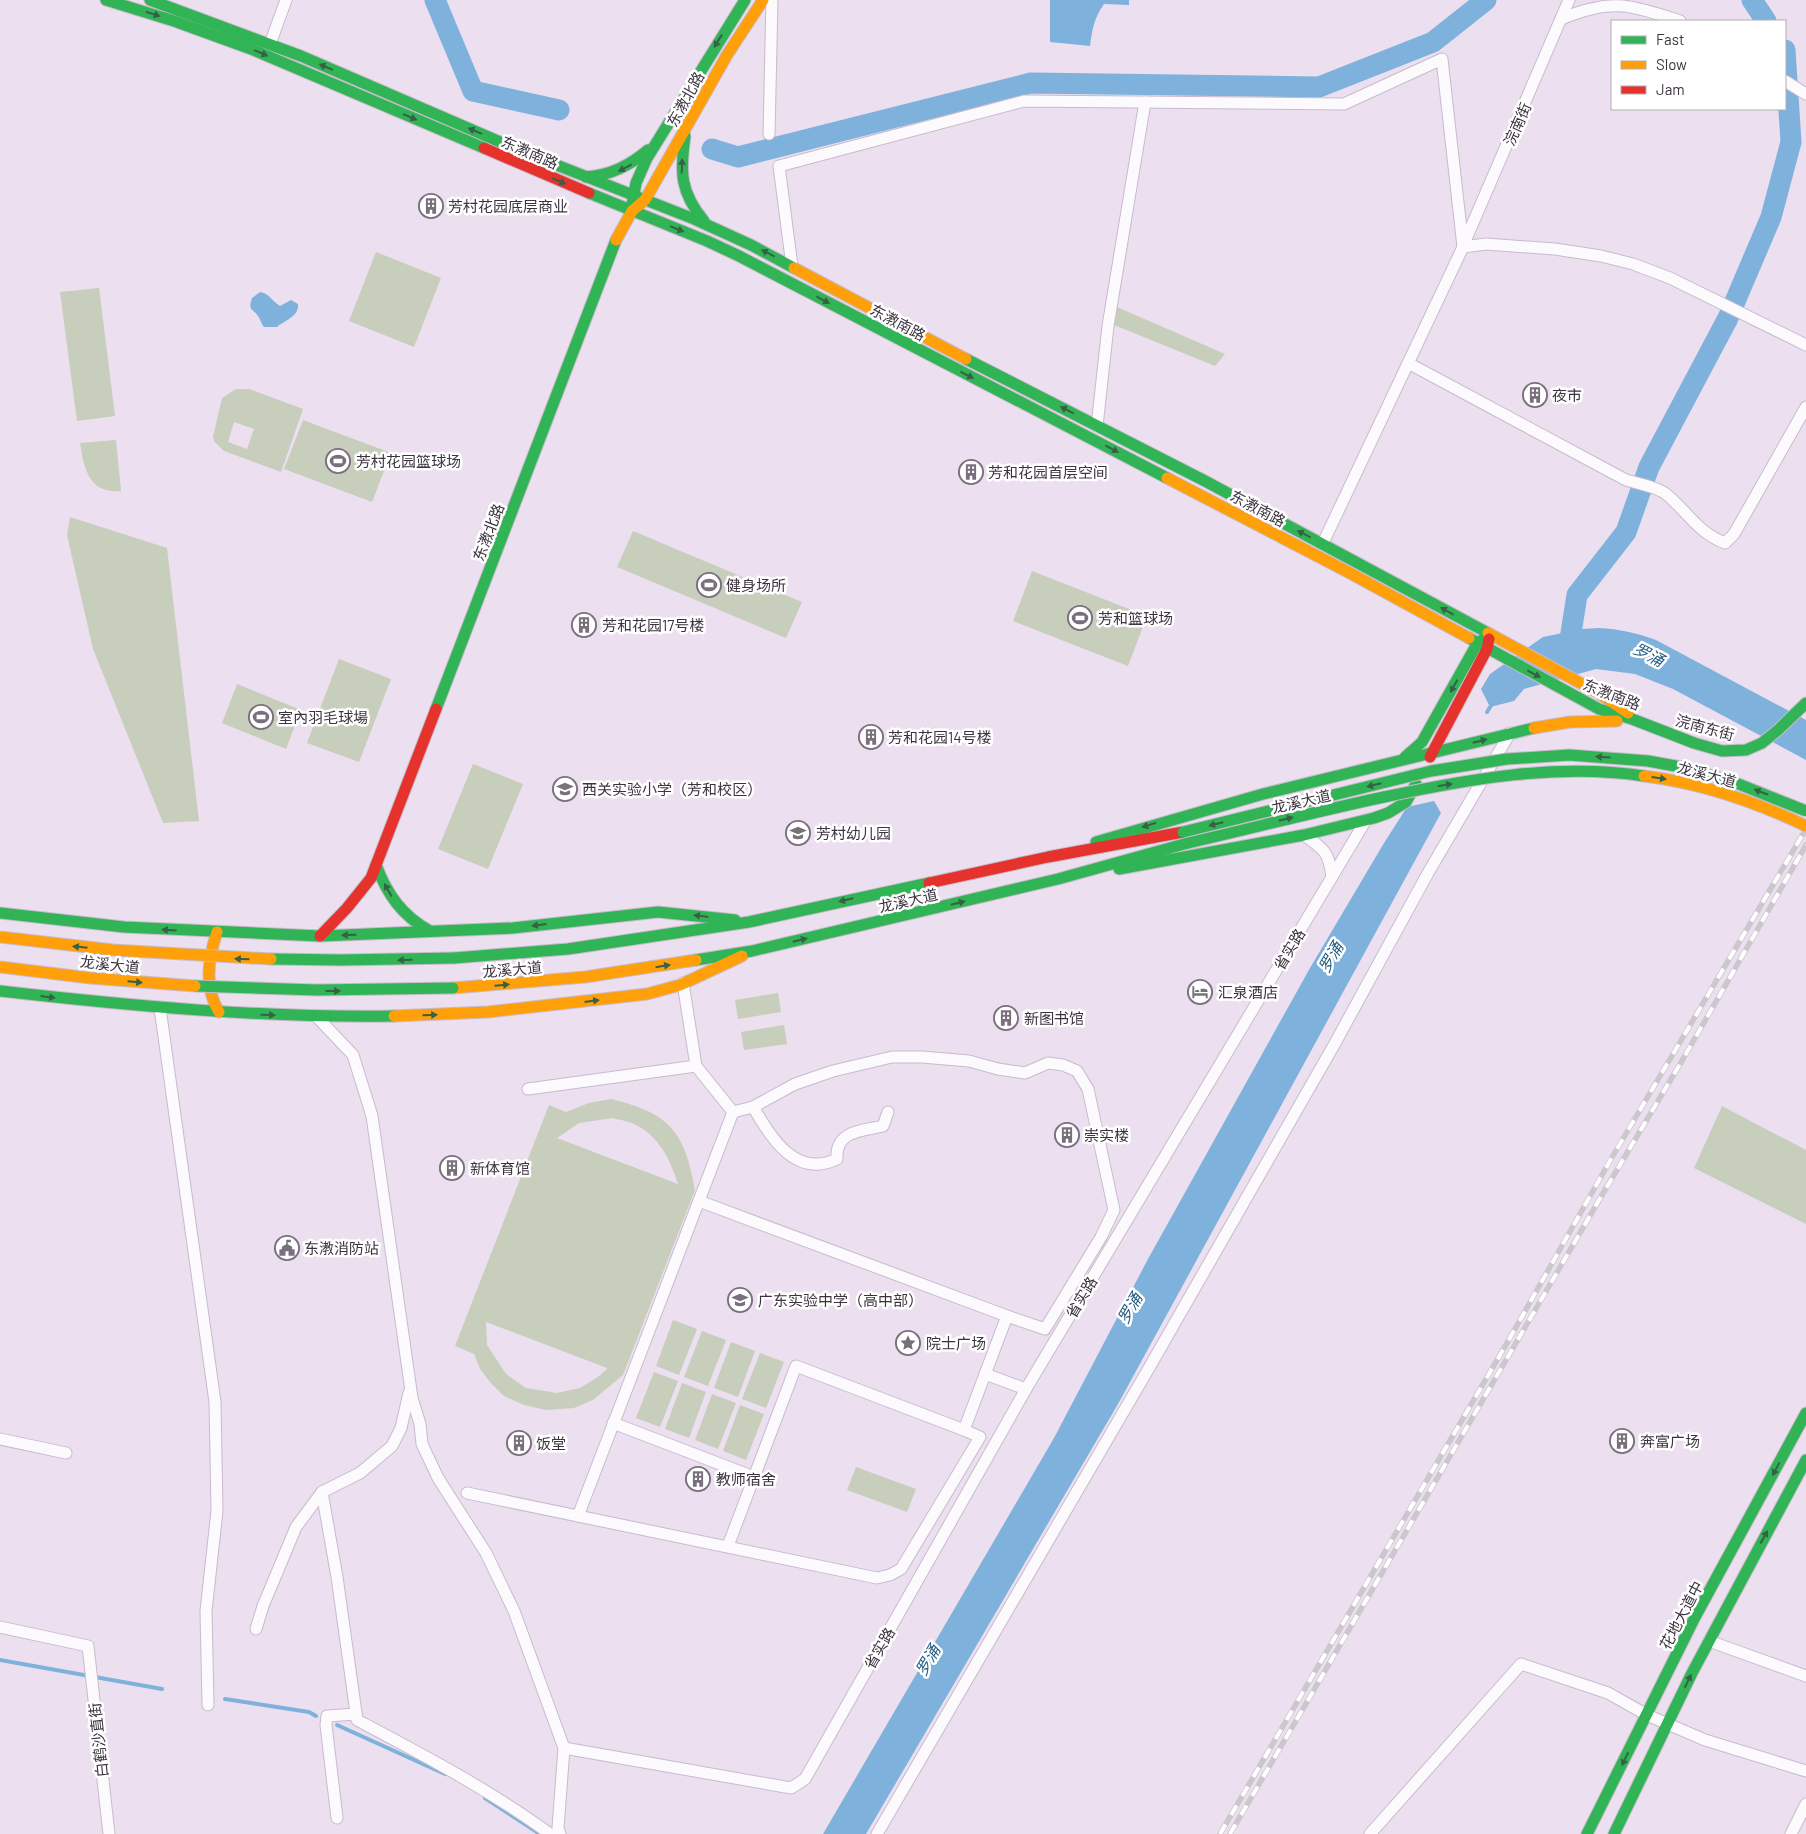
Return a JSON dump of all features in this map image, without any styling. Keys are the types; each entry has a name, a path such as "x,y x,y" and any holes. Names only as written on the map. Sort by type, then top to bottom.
{"street":[{"name":"东漖南路","path":"106,0 174,21 252,50 707,241 774,273 937,360 1339,567 1599,709 1641,722"},
{"name":"东漖南路","path":"150,0 270,44 585,177 707,224 751,245 934,343 1323,544 1579,683 1618,705 1641,722"},
{"path":"270,44 286,0"},
{"name":"东漖北路","path":"632,211 632,195 646,160 745,0"},
{"name":"东漖北路","path":"320,936 342,916 371,878 617,237 632,211 645,200 727,56 763,0"},
{"path":"768,134 772,0"},
{"name":"浣南街","path":"1323,544 1462,247 1570,0"},
{"path":"1561,19 1581,11 1618,3 1677,20"},
{"path":"792,266 779,166 1024,101 1344,104 1442,59 1462,247 1486,244 1506,245 1601,256 1633,264 1670,278 1806,346"},
{"path":"1786,82 1805,93"},
{"path":"1097,426 1108,326 1145,102"},
{"path":"686,129 682,174 683,186 693,210 707,224"},
{"path":"585,177 597,177 619,172 634,163 656,142"},
{"path":"1408,363 1626,480 1665,492 1712,538 1725,543 1734,534 1806,407"},
{"path":"1402,759 1422,742 1489,635"},
{"path":"1058,879 1304,835 1388,814 1406,802 1482,646"},
{"name":"浣南东街","path":"1641,722 1693,743 1730,752 1746,750 1757,745 1770,736 1805,704"},
{"path":"1048,857 1169,818 1510,733 1575,720 1593,719 1641,722"},
{"path":"877,1834 1149,1368 1334,1045 1428,872 1510,733"},
{"name":"龙溪大道","path":"0,937 132,952 206,957 344,961 454,958 577,948 749,922 1048,857 1183,832 1431,771 1507,759 1569,755 1648,761 1681,767 1731,781 1806,811"},
{"path":"1370,819 1389,805 1399,789 1404,772 1402,759"},
{"name":"龙溪大道","path":"0,967 130,982 243,989 334,991 453,988 585,977 752,951 1058,879 1317,812 1423,789 1535,772 1633,774 1672,780 1715,790 1758,804 1806,826"},
{"name":"省实路","path":"564,1748 790,1788 805,1779 1026,1389 1332,877 1370,819"},
{"path":"1304,835 1323,848 1330,863 1332,877"},
{"path":"376,865 396,906 418,925 433,932"},
{"path":"0,913 105,925 320,936 513,928 658,912 749,922"},
{"path":"218,932 212,948 209,987 212,1001 219,1012"},
{"path":"0,991 160,1008 219,1012 316,1016 459,1014 528,1009 660,991 683,983 752,951"},
{"path":"683,983 696,1066 733,1112"},
{"path":"160,1008 215,1402 217,1511 206,1611 208,1705"},
{"path":"316,1016 353,1055 372,1116 410,1387 420,1424 422,1444 438,1478 486,1553 514,1611 564,1748 558,1828 560,1834"},
{"path":"699,1201 1045,1329 1101,1237 1114,1210 1088,1089 1077,1071 1063,1065 1048,1063 1025,1073 998,1069 969,1061 922,1057 892,1057 833,1071 795,1084 753,1107 733,1112"},
{"path":"528,1089 696,1066"},
{"path":"753,1107 770,1136 780,1148 792,1157 812,1164 828,1163 837,1159 836,1151 841,1142 850,1134 883,1126 888,1112"},
{"path":"578,1516 733,1112"},
{"path":"964,1430 1007,1316"},
{"path":"467,1493 877,1578 890,1575 901,1569 980,1436 796,1366 728,1546"},
{"path":"985,1374 1026,1389"},
{"path":"256,1629 262,1606 296,1527 322,1492 360,1473 392,1446 401,1428 410,1387"},
{"name":"花地大道中","path":"1587,1834 1694,1619 1806,1412"},
{"path":"613,1423 754,1477"},
{"path":"0,1439 66,1453"},
{"path":"1614,1834 1709,1641 1806,1460"},
{"path":"322,1492 337,1577 357,1720 436,1762 550,1834"},
{"name":"白鹤沙直街","path":"0,1627 88,1646 109,1834"},
{"path":"1709,1641 1806,1676"},
{"path":"1370,1834 1521,1664 1608,1693 1646,1715 1705,1740 1806,1771"},
{"path":"337,1818 326,1725 327,1716 356,1714"},
{"path":"1791,1834 1806,1804"}],"green space":[{"path":"376,252 441,278 414,347 349,321"},
{"path":"99,288 115,416 77,421 60,292"},
{"path":"1117,307 1225,354 1215,366 1114,325"},
{"path":"236,389 249,389 303,409 281,472 224,451 214,441 213,437 222,398","holes":["234,422 254,429 247,449 228,442"]},
{"name":"芳村花园篮球场","path":"303,420 391,453 372,502 284,469"},
{"path":"116,440 121,491 110,491 101,488 90,477 83,461 80,443"},
{"path":"70,517 167,548 199,821 163,823 93,649 67,535"},
{"name":"健身场所","path":"633,531 802,602 786,638 617,567"},
{"name":"芳和篮球场","path":"1032,571 1147,616 1128,666 1013,621"},
{"path":"339,659 391,679 359,762 307,743"},
{"name":"室內羽毛球場","path":"237,684 301,710 286,749 222,723"},
{"path":"473,764 523,784 488,869 438,849"},
{"path":"778,993 781,1012 738,1019 735,1000"},
{"path":"784,1025 787,1044 744,1050 741,1032"},
{"path":"611,1099 647,1111 660,1118 671,1128 686,1153 695,1190 623,1375 593,1400 574,1408 546,1410 524,1405 504,1396 480,1369 474,1354 455,1346 549,1105 566,1112 589,1103","holes":["613,1118 633,1124 644,1130 658,1142 668,1158 678,1184 557,1138 579,1123","486,1322 607,1368 607,1369 580,1388 557,1393 526,1388 506,1374 487,1345"]},
{"path":"1722,1106 1806,1150 1806,1224 1694,1168"},
{"path":"673,1320 697,1329 679,1375 656,1366"},
{"path":"702,1331 726,1340 708,1386 684,1377"},
{"path":"731,1342 755,1351 738,1397 714,1388"},
{"path":"760,1353 784,1362 766,1408 742,1399"},
{"path":"654,1372 678,1381 660,1427 636,1418"},
{"path":"682,1383 706,1392 689,1438 665,1429"},
{"path":"712,1394 736,1403 718,1449 695,1440"},
{"path":"740,1405 764,1414 746,1460 723,1451"},
{"path":"856,1467 916,1489 907,1512 847,1490"}],"water":[{"path":"1050,0 1129,0 1129,5 1104,4 1094,24 1090,46 1050,42"},
{"path":"260,292 269,296 280,306 291,300 298,304 298,308 291,318 277,327 264,327 258,316 251,309 252,298"},
{"path":"1582,629 1614,629 1656,640 1806,720 1806,760 1673,689 1635,674 1596,669 1524,689 1514,701 1490,707 1481,689 1490,674 1543,637"},
{"path":"1434,801 1441,813 1118,1404 866,1834 823,1834 1054,1438 1148,1259 1310,968 1407,807"}],"waterway":[{"path":"435,0 473,91 559,110"},
{"path":"712,149 738,157 1031,83 1319,87 1433,42 1486,0"},
{"path":"1752,0 1765,20"},
{"path":"1568,652 1577,595 1626,532 1649,467 1728,318 1771,217 1791,142 1786,65"},
{"name":"罗涌","path":"1487,712 1492,704"},
{"path":"0,1660 162,1689"},
{"path":"225,1699 309,1712 316,1716"},
{"path":"337,1725 445,1774"},
{"path":"485,1798 540,1834"}],"railway":[{"path":"1220,1834 1507,1343 1611,1159 1806,829"},
{"path":"1230,1834 1806,845"}],"traffic: fast":[{"path":"106,0 174,21 251,49 484,148"},
{"path":"150,0 301,56 521,151 694,219 751,245 794,268"},
{"path":"632,205 636,183 647,158 745,0"},
{"path":"685,136 682,171 686,191 690,201 704,221"},
{"path":"586,177 619,169 634,161 648,150"},
{"path":"589,193 739,256 1167,478"},
{"path":"436,709 616,240"},
{"path":"966,359 1205,481 1488,633"},
{"path":"1469,638 1599,709 1722,751 1746,750 1762,743 1806,703"},
{"path":"1405,757 1422,742 1477,644 1485,638"},
{"path":"1096,842 1263,794 1534,728"},
{"path":"1183,832 1431,771 1507,759 1569,755 1648,761 1681,767 1731,781 1806,811"},
{"path":"1188,843 1359,802 1481,779 1546,772 1579,771 1644,776"},
{"path":"1119,869 1304,835 1374,818 1388,813 1406,802 1416,784"},
{"path":"696,960 752,951 1058,879 1188,843"},
{"path":"376,865 385,885 397,903 411,918 430,931"},
{"path":"454,958 568,949 749,922 929,883"},
{"path":"0,913 124,927 320,936 513,928 658,912 735,920"},
{"path":"271,959 454,958"},
{"path":"195,986 317,990 453,988"},
{"path":"0,991 98,1002 197,1010 295,1015 394,1016"},
{"path":"1587,1834 1694,1619 1806,1413"},
{"path":"1614,1834 1692,1673 1806,1460"}],"traffic: slow":[{"path":"616,240 632,211 645,200 727,55 763,0"},
{"path":"794,268 966,359"},
{"path":"1167,478 1348,572 1469,638"},
{"path":"1488,633 1597,692 1628,713"},
{"path":"1534,728 1570,722 1617,721"},
{"path":"1644,776 1686,783 1727,794 1806,826"},
{"path":"217,932 211,952 209,983 219,1012"},
{"path":"0,937 113,950 271,959"},
{"path":"394,1016 488,1012 647,994 680,985 742,956"},
{"path":"453,988 585,977 696,960"},
{"path":"0,967 90,978 195,986"}],"traffic: jam":[{"path":"484,148 589,193"},
{"path":"1430,757 1487,649 1489,639"},
{"path":"320,936 347,908 371,878 436,709"},
{"path":"929,883 1048,857 1183,832"}],"place":[{"name":"芳村花园底层商业","path":"431,206"},
{"name":"夜市","path":"1535,395"},
{"name":"芳村花园篮球场","path":"338,461"},
{"name":"芳和花园首层空间","path":"971,472"},
{"name":"健身场所","path":"709,585"},
{"name":"芳和篮球场","path":"1080,618"},
{"name":"芳和花园17号楼","path":"584,625"},
{"name":"室內羽毛球場","path":"261,717"},
{"name":"芳和花园14号楼","path":"871,737"},
{"name":"西关实验小学（芳和校区）","path":"565,789"},
{"name":"芳村幼儿园","path":"798,833"},
{"name":"汇泉酒店","path":"1200,992"},
{"name":"新图书馆","path":"1006,1018"},
{"name":"崇实楼","path":"1067,1135"},
{"name":"新体育馆","path":"452,1168"},
{"name":"东漖消防站","path":"287,1248"},
{"name":"广东实验中学（高中部）","path":"740,1300"},
{"name":"院士广场","path":"908,1343"},
{"name":"奔富广场","path":"1622,1441"},
{"name":"饭堂","path":"519,1443"},
{"name":"教师宿舍","path":"698,1479"}]}
